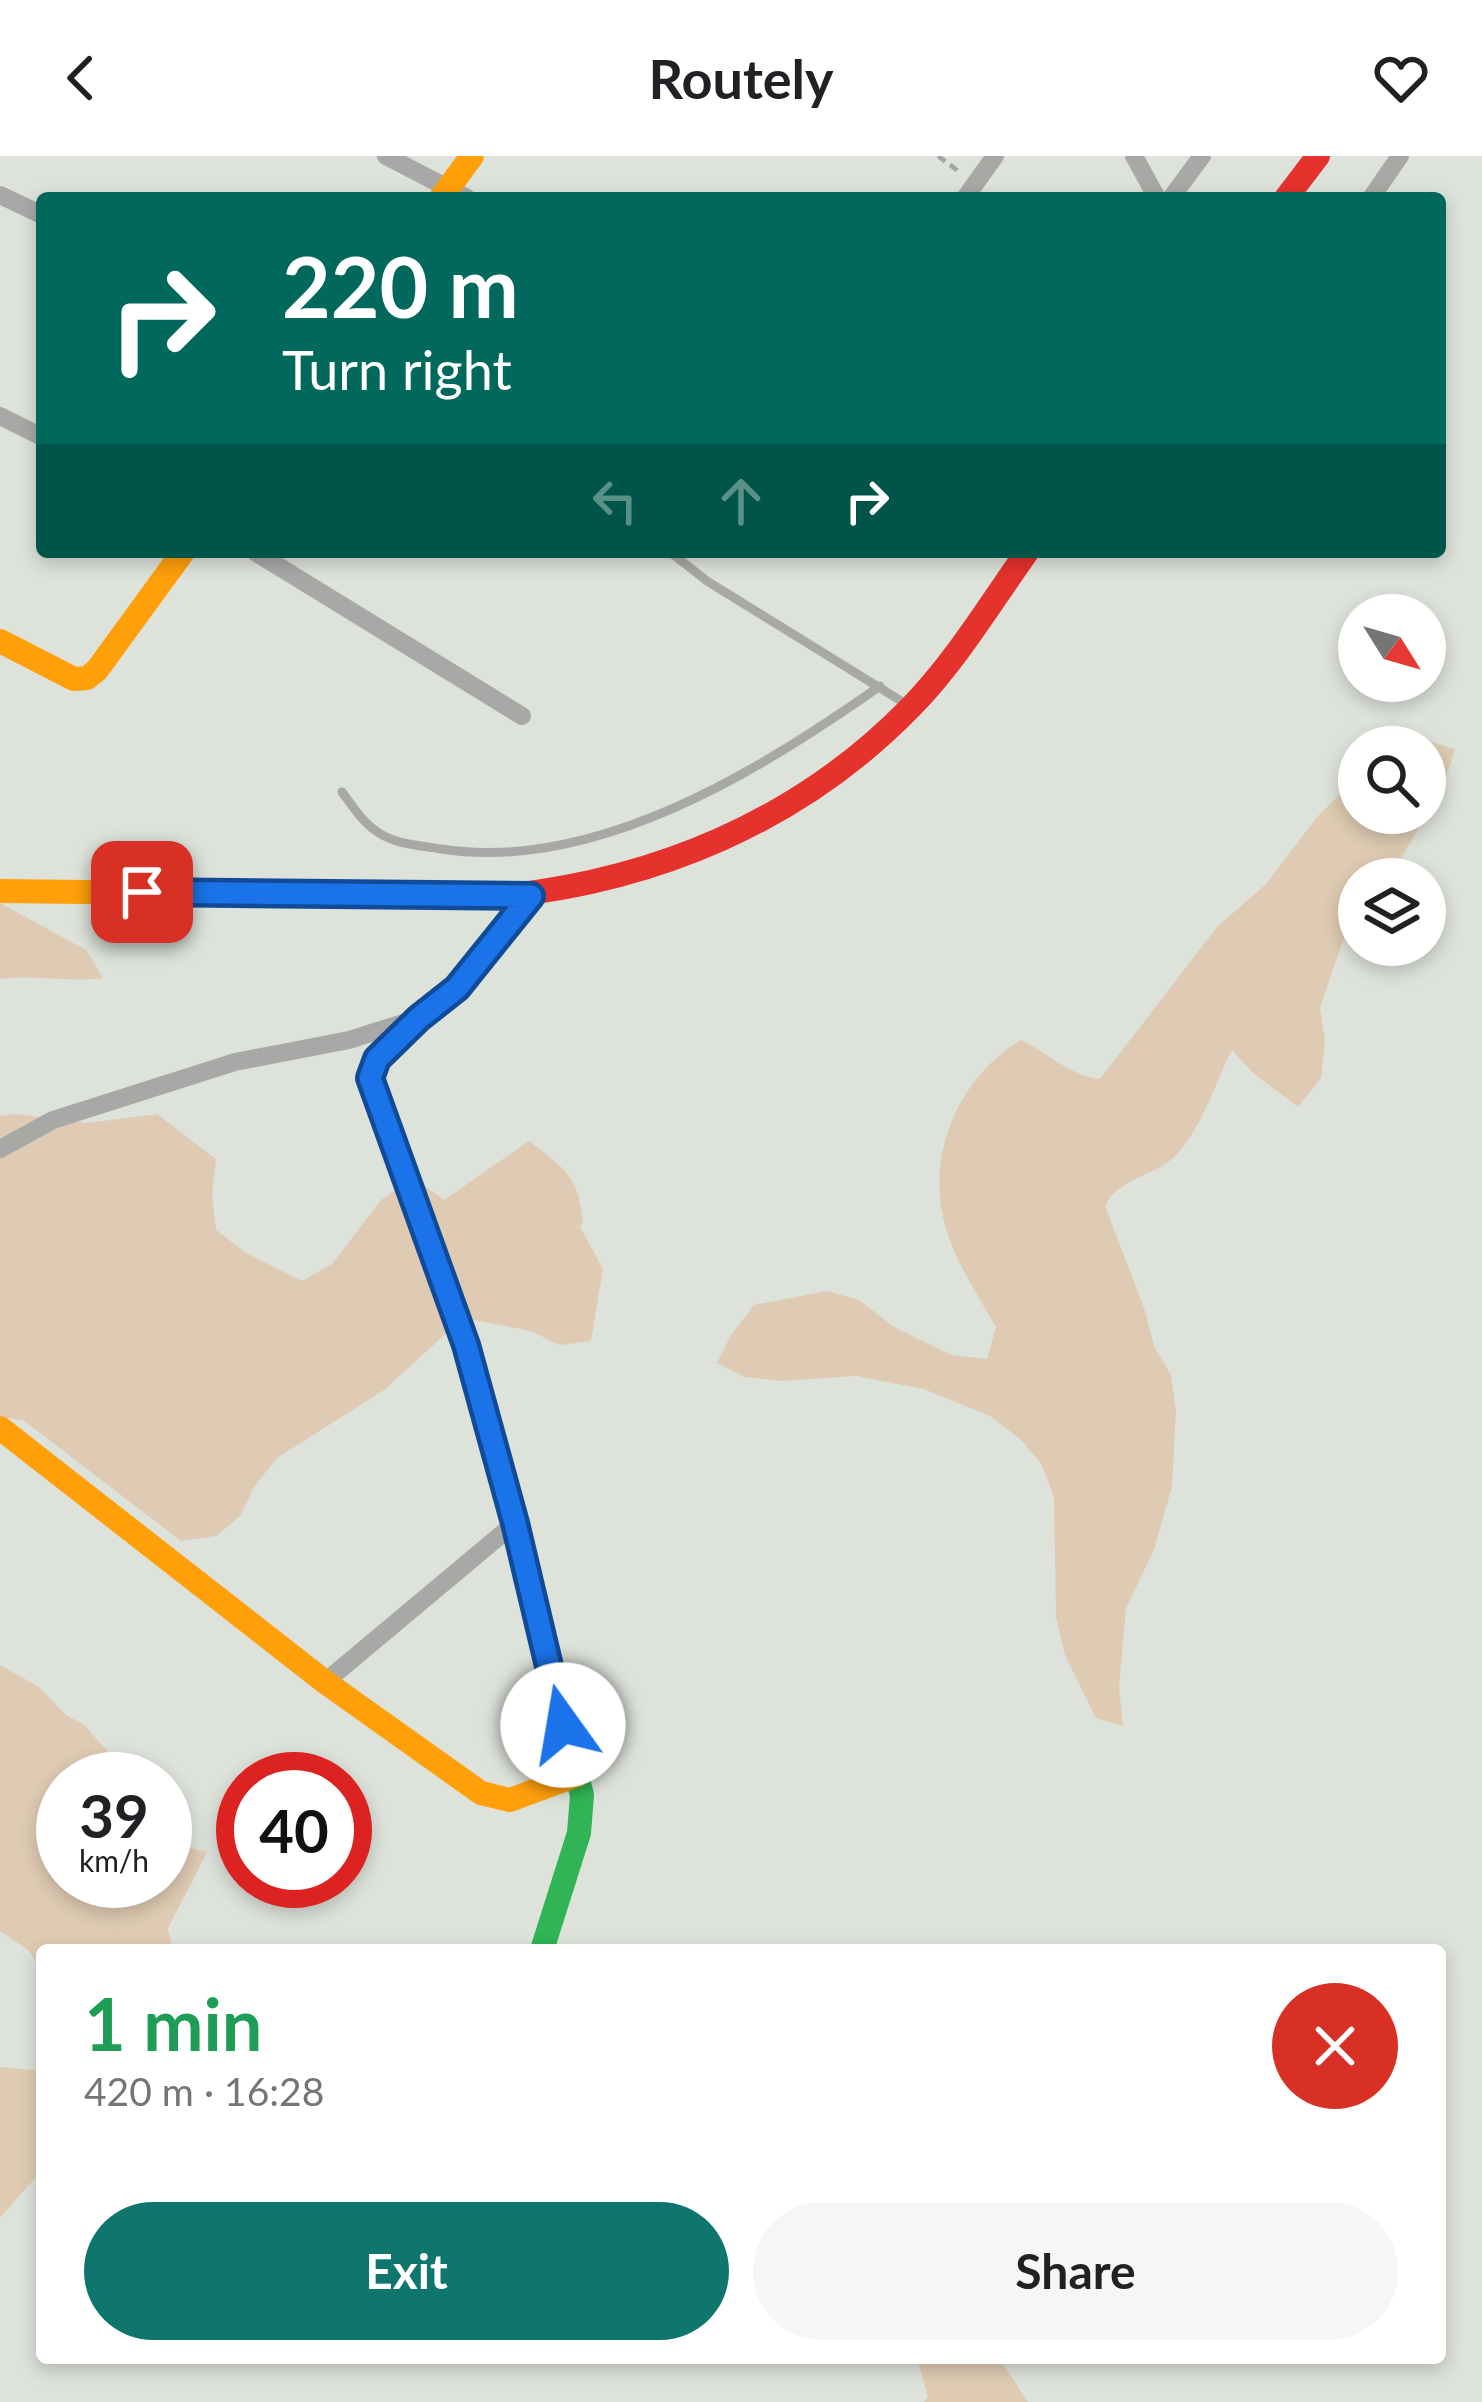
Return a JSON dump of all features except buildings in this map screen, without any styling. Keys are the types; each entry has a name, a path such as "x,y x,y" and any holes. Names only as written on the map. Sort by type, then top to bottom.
{"street":[{"path":"386,156 449,192"},
{"path":"453,192 472,156"},
{"path":"970,191 995,156"},
{"path":"1134,156 1153,192"},
{"path":"1175,192 1202,156"},
{"path":"1291,192 1318,156"},
{"path":"1375,192 1400,156"},
{"path":"0,195 36,212"},
{"path":"0,416 36,434"},
{"path":"0,641 74,679 87,678 179,558"},
{"path":"265,558 522,716"},
{"path":"0,891 531,896 650,870 716,844 789,805 860,755 940,674 1023,558"},
{"path":"531,896 457,988 377,1059 370,1078 466,1345 577,1775 583,1813 579,1834 544,1944"},
{"path":"0,1149 53,1120 235,1062 349,1040 419,1018"},
{"path":"0,1428 325,1682 481,1793 509,1800 577,1775"},
{"path":"325,1682 515,1523"}],"lane":[{"path":"678,558 910,707"},
{"path":"342,792 363,821 395,842 461,852 567,844 609,832 717,787 808,736 880,686"}],"path":[{"path":"938,156 970,191"}],"shaded area":[{"path":"1446,746 1455,749 1446,778"},
{"path":"1338,796 1338,834 1415,834 1401,858 1338,858 1338,955 1320,1007 1325,1041 1321,1078 1298,1107 1253,1073 1232,1050 1183,1147 1164,1165 1118,1190 1105,1206 1154,1346 1171,1375 1176,1410 1172,1486 1154,1550 1126,1608 1119,1688 1123,1726 1096,1718 1065,1655 1056,1617 1054,1497 1041,1463 1020,1439 990,1416 924,1389 856,1376 781,1381 745,1377 717,1363 754,1305 827,1291 859,1300 894,1327 951,1355 987,1359 996,1327 953,1249 940,1198 949,1128 970,1087 1021,1040 1069,1069 1100,1079 1217,927 1265,885"},
{"path":"0,903 86,950 103,978 0,979"},
{"path":"157,1114 216,1159 212,1195 216,1230 246,1253 302,1281 332,1264 381,1200 414,1178 444,1200 529,1141 573,1183 581,1206 580,1227 603,1269 591,1341 559,1345 531,1331 463,1318 384,1390 277,1458 254,1487 240,1516 216,1536 181,1541 23,1420 0,1417 0,1116 87,1123"},
{"path":"0,1665 39,1687 108,1752 36,1752 36,1908 178,1908 168,1928 171,1944 36,1944 36,1961 0,1931"},
{"path":"192,1848 207,1852 192,1881"},
{"path":"0,2067 36,2070 36,2177 0,2218"},
{"path":"919,2364 1003,2364 1028,2402 924,2402 928,2397"}],"traffic: fast":[{"path":"491,1437 582,1795 579,1833 544,1944"}],"traffic: slow":[{"path":"445,192 472,156"},
{"path":"0,641 74,679 87,678 179,558"},
{"path":"0,891 495,897"},
{"path":"419,1018 377,1059 370,1078 466,1345 491,1437"},
{"path":"0,1428 325,1682 481,1793 510,1800 577,1775"}],"traffic: jam":[{"path":"1291,192 1318,156"},
{"path":"495,897 554,889 667,861 772,814 821,783 911,707 958,651 1023,558"}],"route":[{"path":"142,892 531,896 457,988 377,1059 370,1078 466,1345 563,1725"}]}
